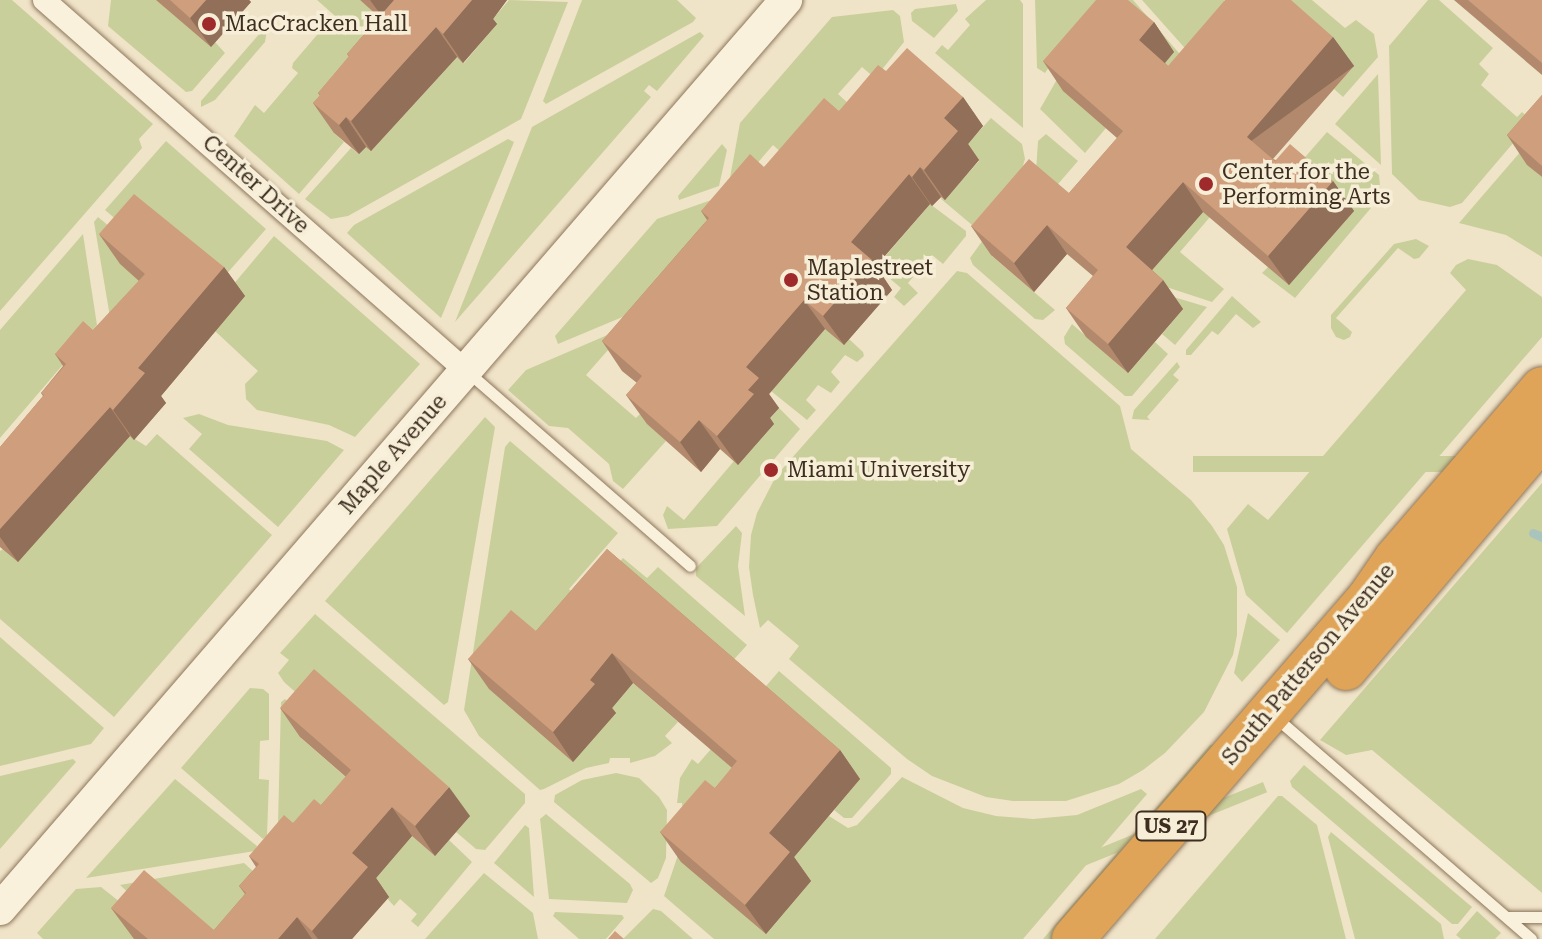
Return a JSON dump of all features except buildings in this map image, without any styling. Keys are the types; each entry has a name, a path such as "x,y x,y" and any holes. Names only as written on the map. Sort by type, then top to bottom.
{"highway":[{"name":"South Patterson Avenue","path":"1107,939 1280,722 1396,558 1542,388"},
{"name":"South Patterson Avenue","path":"1073,939 1280,722 1542,438"}],"street":[{"name":"Center Drive","path":"44,0 465,370"},
{"name":"Maple Avenue","path":"0,909 786,0"}],"lane":[{"path":"465,370 690,566"},
{"path":"1280,722 1531,939"},
{"path":"1507,917 1542,917"}],"green space":[{"path":"0,0 12,0 153,124 139,139 142,148 0,311"},
{"path":"111,0 160,0 211,47 215,42 225,53 192,91 186,92 108,26"},
{"path":"317,0 360,0 386,22 334,133 344,142 299,194 234,136 255,105 264,113 298,73 292,68 293,63 334,15"},
{"path":"509,0 568,2 521,119 348,216 331,219 305,199 351,148 359,154 366,147 372,150 457,57 464,63 496,25 492,20"},
{"path":"582,0 677,0 696,18 546,104 543,101"},
{"path":"986,0 1020,0 1023,4 1023,128 935,53 942,45 948,50 970,25 965,19"},
{"path":"1035,0 1110,0 1069,38 1045,73 1037,68"},
{"path":"1127,0 1133,0 1185,60 1159,70 1174,52 1064,91 1106,128 1085,153 1040,109 1079,41"},
{"path":"1142,0 1224,0 1226,15 1191,55"},
{"path":"1277,0 1312,0 1345,28 1356,20 1374,34 1378,57 1343,97 1334,89 1354,66"},
{"path":"1428,0 1439,0 1493,48 1479,64 1489,74 1481,85 1517,117 1522,112 1532,121 1462,203 1450,207 1419,200 1392,174 1389,46"},
{"path":"956,4 958,11 934,38 912,21 911,13 915,9"},
{"path":"893,10 900,16 904,42 880,72 883,85 862,67 838,94 859,113 785,156 773,145 755,166 729,183 740,123 832,17"},
{"path":"268,24 265,42 215,100 201,107 201,101"},
{"path":"700,32 704,36 657,91 649,85 644,91 651,97 455,322 532,127"},
{"path":"1378,74 1381,165 1335,124"},
{"path":"991,118 1022,144 1025,159 1022,169 972,225 940,198 945,199 979,161 964,148"},
{"path":"1327,132 1379,175 1381,196 1295,298 1262,273 1268,267 1285,180"},
{"path":"1046,134 1078,161 1052,191 1036,171 1038,141"},
{"path":"508,139 514,142 441,318 347,233 354,225"},
{"path":"166,141 266,229 223,278 140,240 105,210"},
{"path":"722,144 727,150 719,186 679,200 678,196"},
{"path":"1527,144 1528,165 1542,177 1542,257 1506,235 1459,223"},
{"path":"720,197 723,200 685,247 644,308 558,344 555,336 657,219"},
{"path":"930,204 966,231 966,236 943,264 932,255 908,283 918,293 904,306 894,297 901,288 876,267"},
{"path":"1203,211 1210,217 1180,252 1224,289 1212,302 1154,283 1146,277"},
{"path":"98,217 134,247 166,304 112,329 94,222"},
{"path":"998,219 992,256 1055,310 1043,320 1035,319 973,265 970,258"},
{"path":"83,234 97,325 0,438 0,330"},
{"path":"274,236 420,364 355,437 329,425 257,410 246,399 245,384 258,371 215,331 232,286"},
{"path":"1416,239 1429,246 1419,258 1414,259 1398,248 1336,318 1352,332 1350,337 1344,340 1336,337 1331,328 1331,315 1394,244"},
{"path":"1468,259 1497,265 1542,297 1542,337 1287,633 1246,595 1227,529 1248,504 1268,520 1466,290 1450,273 1456,265"},
{"path":"957,271 967,273 1120,406 1131,449 1191,500 1212,526 1224,545 1237,587 1237,635 1233,655 1204,712 1165,753 1143,770 1119,784 1066,801 1013,801 986,797 932,776 907,759 789,659 799,646 768,620 760,628 753,595 749,567 751,535 757,513 776,476"},
{"path":"1167,295 1207,307 1175,345 1162,334 1183,309"},
{"path":"1232,296 1261,322 1253,328 1236,314 1218,335 1212,331 1191,355 1186,355 1186,350"},
{"path":"1072,324 1128,373 1155,342 1168,354 1132,396 1125,396 1065,344 1064,337"},
{"path":"825,329 849,339 864,356 857,362 845,355 831,372 840,382 831,393 818,385 806,400 816,410 807,420 771,391"},
{"path":"619,330 623,333 586,375 636,418 644,410 666,441 623,489 613,481 609,464 568,428 549,426 508,390 526,370"},
{"path":"1177,362 1180,367 1173,375 1179,380 1147,417 1150,420 1132,419 1134,410"},
{"path":"779,408 800,429 717,526 668,529 663,515 667,506 684,520 734,461 738,465 774,424 769,420"},
{"path":"199,414 228,425 327,441 344,450 278,527 189,449 202,434 183,418"},
{"path":"485,417 495,427 448,702 444,705 325,601"},
{"path":"157,434 272,535 114,717 0,619 0,551 68,506 130,436 146,446"},
{"path":"510,441 618,533 569,589 597,614 611,709 633,683 678,722 665,736 672,743 655,756 630,763 630,758 610,758 609,763 586,768 540,790 479,736 464,710 505,447"},
{"path":"1193,456 1542,456 1542,472 1193,472"},
{"path":"1542,483 1542,893 1372,750 1346,755 1320,740"},
{"path":"736,526 742,533 738,566 745,616 696,576 696,568"},
{"path":"623,558 647,578 658,567 747,645 728,666 615,567"},
{"path":"1248,613 1280,640 1242,682 1234,673"},
{"path":"315,614 525,794 525,803 485,850 476,849 456,832 469,817 320,714 284,682 278,673 289,660 280,653"},
{"path":"0,637 104,728 91,744 0,766"},
{"path":"779,671 891,768 891,774 852,818 844,818 834,810 860,779 760,693"},
{"path":"250,688 263,689 269,694 269,740 260,741 259,779 269,780 267,836 263,839 181,768"},
{"path":"285,699 313,723 301,738 372,800 342,835 278,823 281,702"},
{"path":"1216,744 1056,939 1043,939 1210,745"},
{"path":"711,749 758,791 789,862 829,816 848,828 857,825 902,777 963,808 996,816 1033,819 1077,815 1141,789 1147,794 1023,939 714,939 664,896 677,858 679,824 684,823 682,803 677,803 680,778 692,759 698,764"},
{"path":"73,759 76,762 0,849 0,776"},
{"path":"1304,765 1472,907 1458,924 1452,924 1292,787 1290,781"},
{"path":"616,773 639,778 659,797 667,810 666,858 658,878 651,883 554,802 555,795 582,780"},
{"path":"175,779 257,846 255,851 86,878"},
{"path":"1263,782 1267,792 1074,870 1070,860"},
{"path":"1278,796 1317,825 1346,939 1155,939"},
{"path":"546,814 630,884 633,890 627,903 549,899 540,819"},
{"path":"525,825 529,828 534,897 494,863"},
{"path":"1331,832 1441,924 1444,939 1355,939 1328,837"},
{"path":"412,836 435,856 449,840 472,862 418,927 411,921 417,914 400,899 394,906 372,882"},
{"path":"244,863 279,894 211,939 151,914 120,885"},
{"path":"484,873 533,913 538,939 425,939"},
{"path":"101,887 145,922 134,939 43,939 37,933 76,889"},
{"path":"653,909 661,911 693,939 623,939"},
{"path":"1477,911 1501,933 1495,939 1461,939 1456,935"},
{"path":"555,912 622,915 624,918 606,939 579,939 553,916"}],"waterway":[{"path":"1533,533 1542,537"}],"place":[{"name":"MacCracken Hall","path":"209,24"},
{"name":"Center for the Performing Arts","path":"1206,184"},
{"name":"Maplestreet Station","path":"791,280"},
{"name":"Miami University","path":"771,470"}]}
